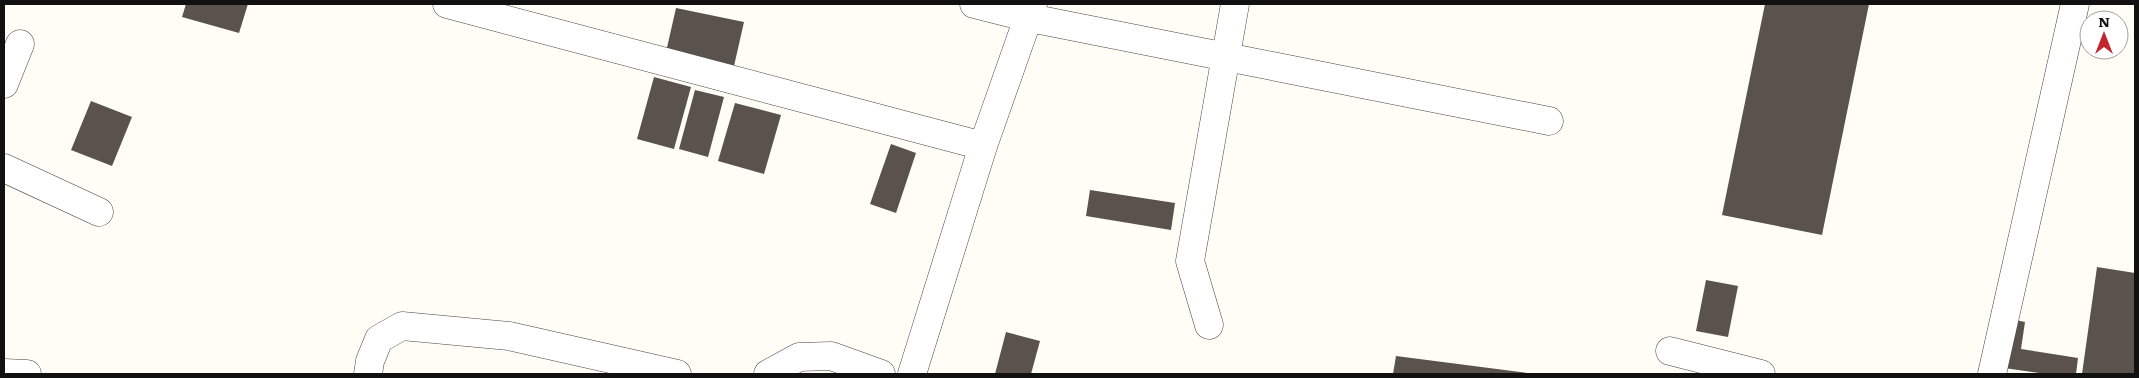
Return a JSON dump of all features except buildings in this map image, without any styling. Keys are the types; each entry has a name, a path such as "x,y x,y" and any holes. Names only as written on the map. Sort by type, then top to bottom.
{"street":[{"path":"448,4 983,146"},
{"path":"974,4 1031,11 1226,58 1549,121"},
{"path":"1209,325 1190,261 1235,4"},
{"path":"1992,374 2075,4"},
{"path":"912,374 983,146 1031,11"},
{"path":"4,84 20,44"},
{"path":"4,168 99,212"},
{"path":"368,374 370,361 379,339 402,326 509,336 677,374"},
{"path":"1670,351 1761,374"},
{"path":"768,374 799,357 831,356 881,374"},
{"path":"4,373 27,374"}]}
